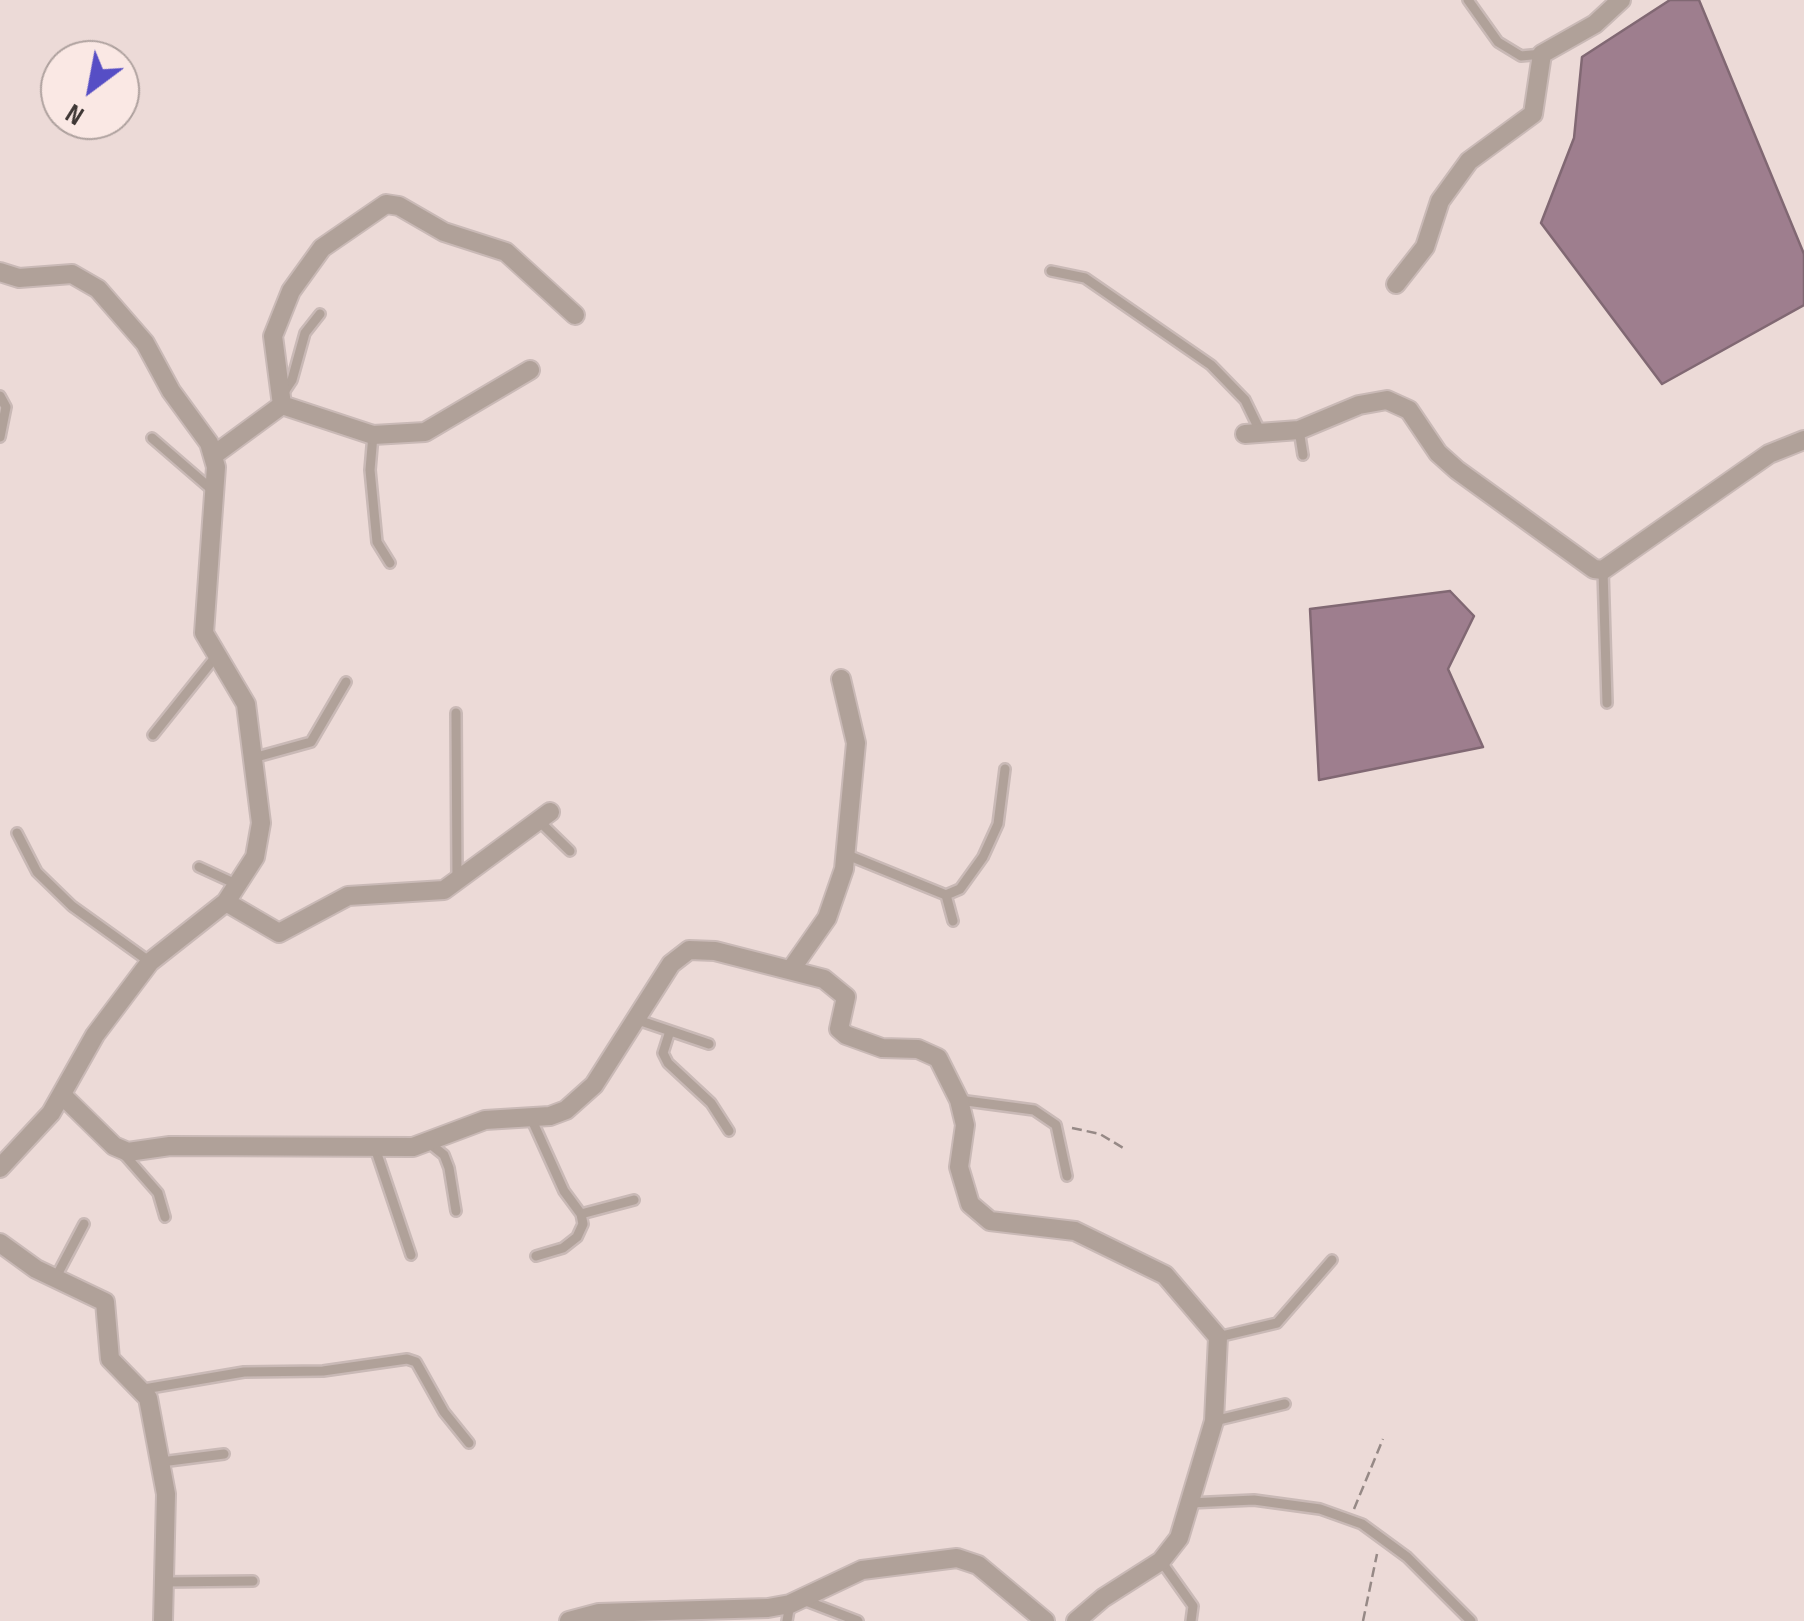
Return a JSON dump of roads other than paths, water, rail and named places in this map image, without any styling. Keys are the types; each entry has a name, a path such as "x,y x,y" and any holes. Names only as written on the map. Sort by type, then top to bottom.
{"street":[{"path":"1396,284 1425,246 1440,200 1470,161 1533,114 1542,54 1596,24 1621,0"},
{"path":"281,401 272,336 291,291 322,248 386,204 400,206 444,232 506,252 576,315"},
{"path":"0,272 19,278 72,274 98,289 145,344 214,455 202,617 204,633 246,704 260,838 238,886 226,902 150,962 95,1035 43,1124 0,1168"},
{"path":"281,401 373,435 425,432 530,370"},
{"path":"1253,434 1299,430 1359,405 1387,400 1410,410 1438,453 1456,470 1594,569 1603,570 1769,454 1804,440"},
{"path":"214,455 281,401"},
{"path":"792,968 827,918 845,854 856,743 841,679"},
{"path":"226,902 278,933 348,896 432,892 457,884 494,850 544,816"},
{"path":"62,1095 120,1150 170,1146 375,1148 429,1144 485,1120 531,1118 566,1110 582,1099 670,964 689,950 715,951 792,968 842,990 846,997 839,1029 846,1036 882,1048 918,1048 938,1058 959,1100 965,1125 959,1167 970,1204 990,1222 1075,1231 1165,1275 1218,1337 1214,1422 1179,1538 1161,1562 1103,1598 1076,1621"},
{"path":"0,1244 105,1302 110,1359 144,1389 166,1494 164,1621"},
{"path":"569,1621 600,1613 792,1608 862,1570 957,1558 978,1565 1045,1621"}],"lane":[{"path":"1468,0 1498,42 1522,56 1542,54"},
{"path":"1051,271 1085,278 1211,365 1245,400 1253,434"},
{"path":"281,401 292,380 305,332 320,314"},
{"path":"0,396 6,407 0,437"},
{"path":"1299,430 1303,455"},
{"path":"373,435 370,470 377,542 390,563"},
{"path":"152,438 214,491"},
{"path":"1603,570 1608,703"},
{"path":"153,734 217,655"},
{"path":"251,759 311,742 346,682"},
{"path":"456,713 457,884"},
{"path":"845,854 946,895 960,889 983,857 998,824 1005,769"},
{"path":"544,816 570,851"},
{"path":"17,833 37,872 72,906 150,962"},
{"path":"199,866 238,886"},
{"path":"946,895 953,922"},
{"path":"635,1020 709,1044"},
{"path":"670,1031 663,1053 668,1063 711,1103 729,1132"},
{"path":"959,1100 1034,1110 1056,1125 1067,1176"},
{"path":"531,1118 583,1224 578,1237 563,1248 536,1256"},
{"path":"429,1144 444,1154 456,1211"},
{"path":"375,1148 411,1255"},
{"path":"120,1150 158,1193 165,1217"},
{"path":"581,1214 634,1200"},
{"path":"56,1278 84,1224"},
{"path":"1218,1337 1277,1323 1332,1260"},
{"path":"144,1389 244,1372 323,1371 407,1359 416,1362 444,1412 468,1443"},
{"path":"1214,1422 1285,1404"},
{"path":"162,1462 224,1454"},
{"path":"1190,1504 1254,1500 1320,1509 1349,1520 1407,1556 1471,1621"},
{"path":"1161,1562 1193,1606 1191,1621"},
{"path":"164,1582 253,1581"},
{"path":"792,1608 858,1621"}]}
